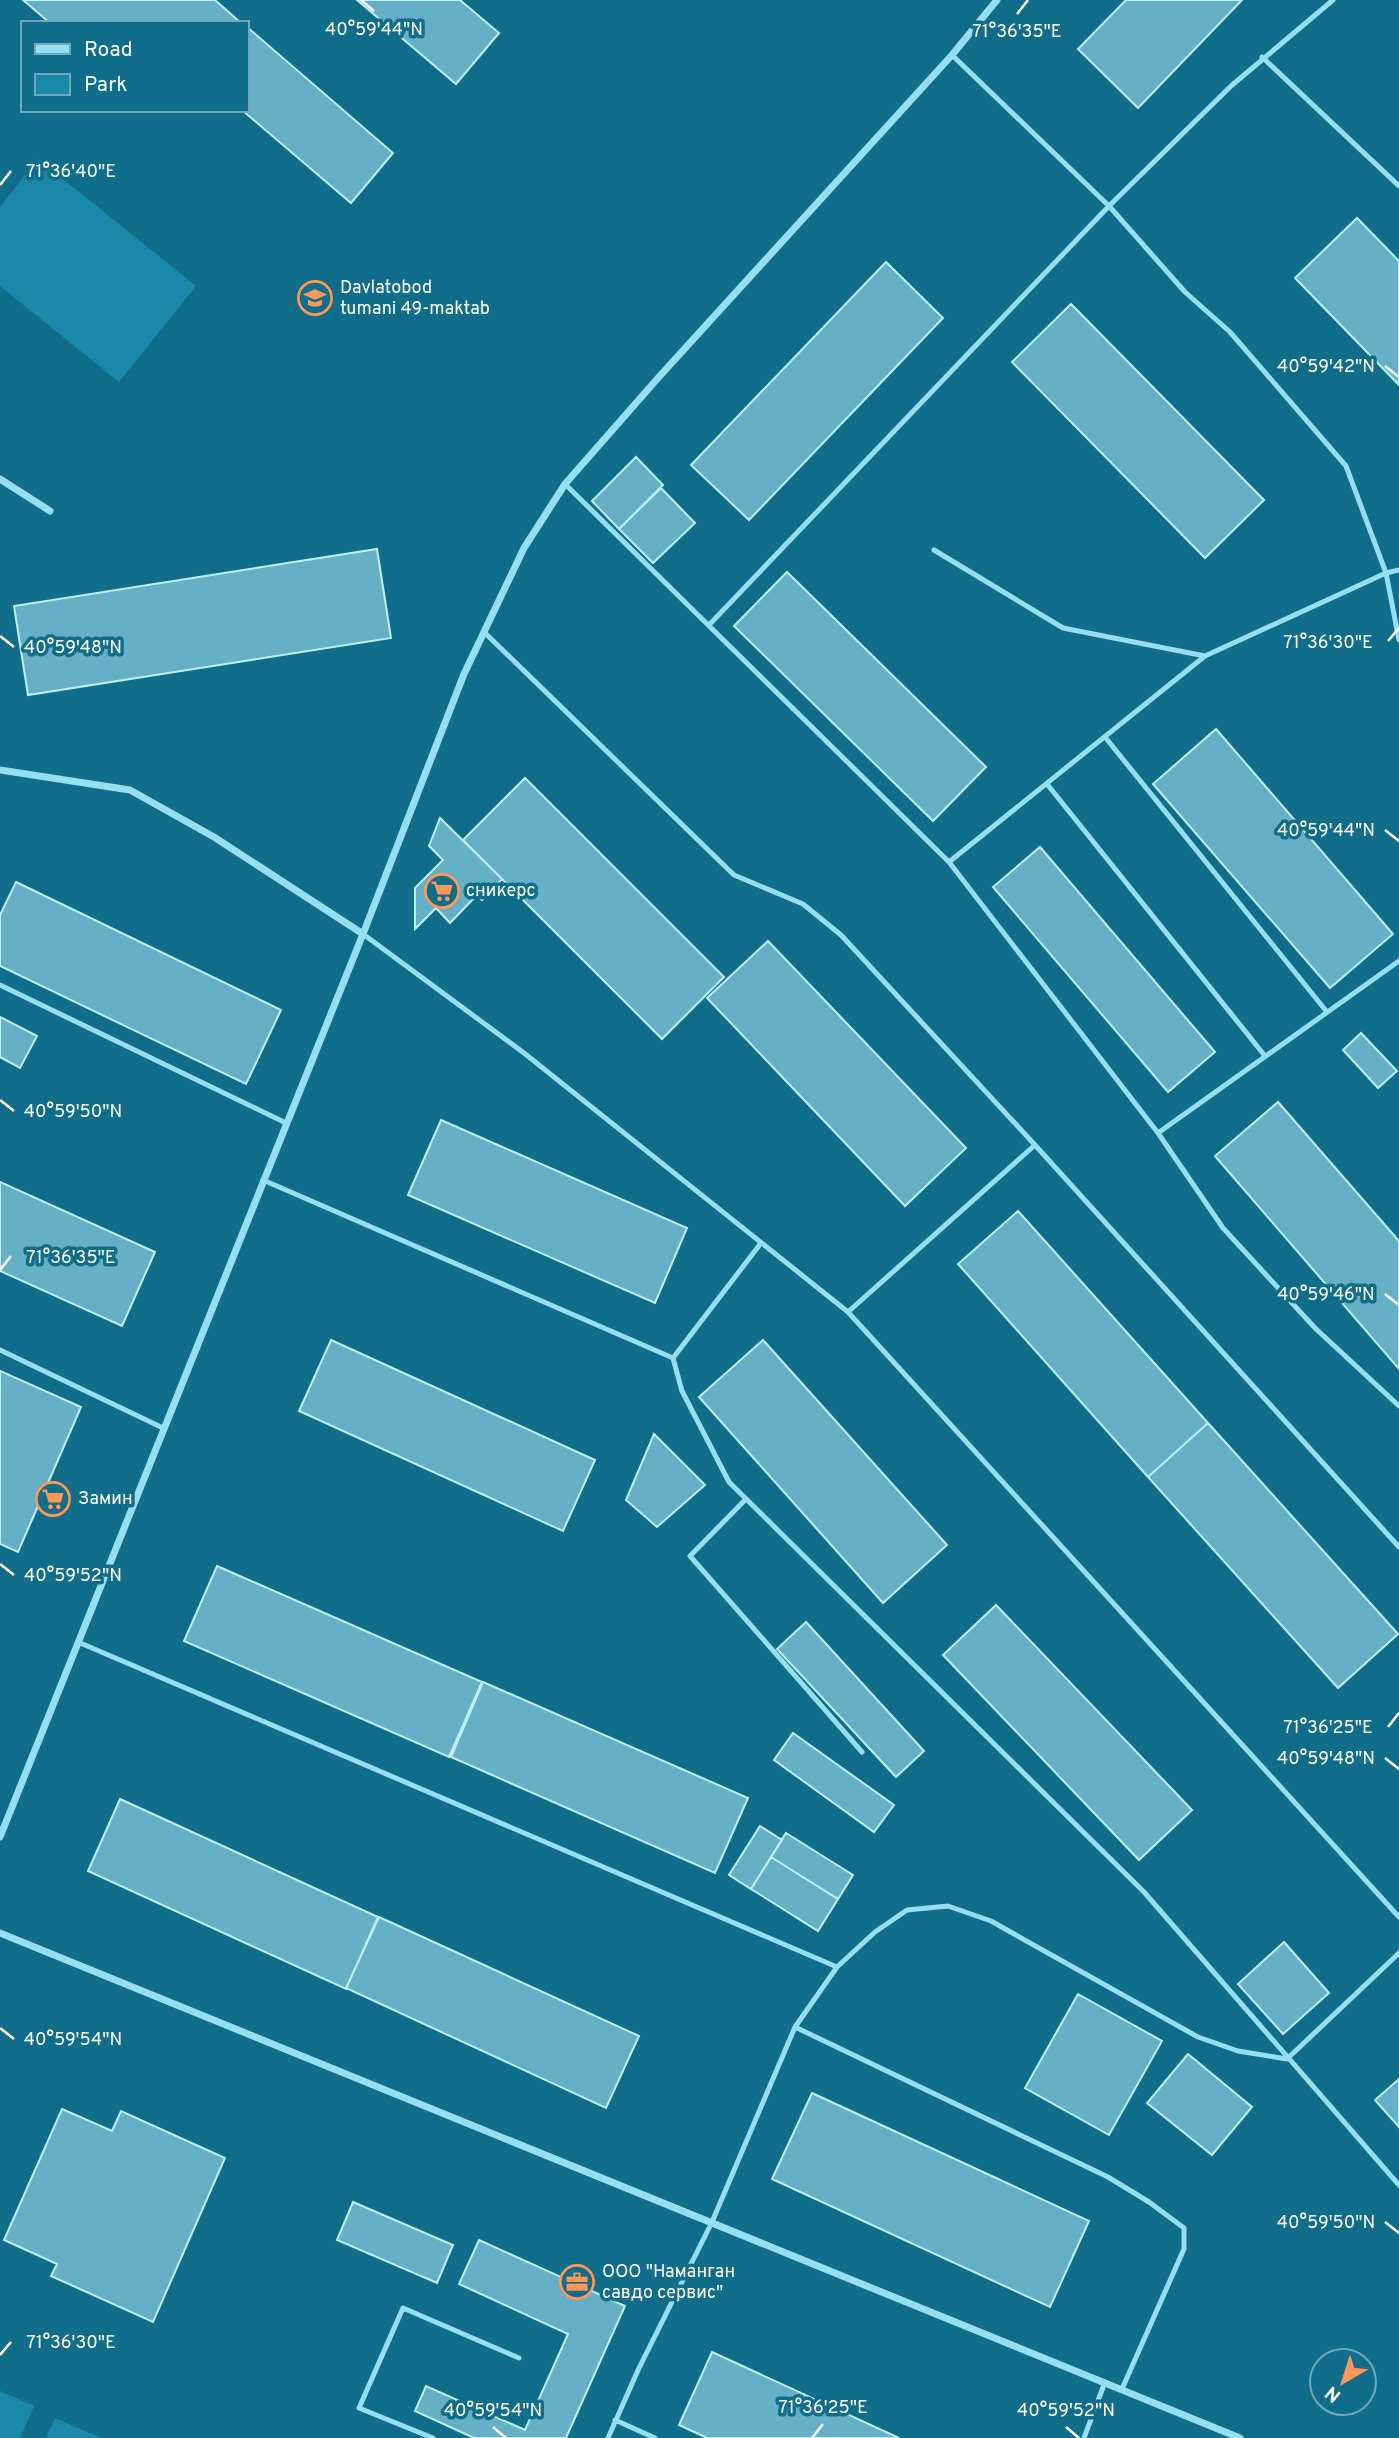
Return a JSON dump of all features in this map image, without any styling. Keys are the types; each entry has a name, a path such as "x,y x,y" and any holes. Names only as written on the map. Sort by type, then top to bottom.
{"street":[{"path":"0,1837 363,934 464,674 524,548 565,484 951,55 997,0"},
{"path":"0,479 50,511"},
{"path":"0,770 130,790 214,837 363,934"},
{"path":"0,1933 1240,2438"}],"lane":[{"path":"709,625 1109,206 1262,57 1333,0"},
{"path":"951,55 1109,206 1185,292 1230,332 1346,466 1386,573 1399,640"},
{"path":"1262,57 1399,186"},
{"path":"565,484 948,862 1158,1133 1223,1228 1315,1328 1399,1406"},
{"path":"934,550 1063,628 1205,656"},
{"path":"948,862 1205,656 1386,573 1399,570"},
{"path":"484,632 734,875 803,904 841,935 1399,1547"},
{"path":"1105,737 1327,1012"},
{"path":"1047,784 1265,1056"},
{"path":"363,934 524,1053 848,1312 1399,1917"},
{"path":"1158,1133 1399,961"},
{"path":"0,985 286,1124"},
{"path":"848,1312 1035,1145"},
{"path":"263,1180 673,1358"},
{"path":"673,1358 761,1243"},
{"path":"0,1350 163,1428"},
{"path":"673,1358 682,1391 729,1482 1144,1892 1399,2185"},
{"path":"746,1499 690,1556 862,1752"},
{"path":"78,1642 837,1967"},
{"path":"608,2438 712,2222 795,2027 837,1967 875,1932 907,1910 948,1906 991,1921 1198,2037 1238,2051 1287,2059"},
{"path":"1287,2059 1399,1953"},
{"path":"795,2027 1108,2177 1184,2228 1184,2249 1122,2389"},
{"path":"433,2438 359,2408 402,2308 519,2358"},
{"path":"1084,2438 1105,2382"},
{"path":"615,2420 655,2438"}],"green space":[{"path":"38,159 196,286 119,382 0,286 0,207"},
{"path":"0,2391 34,2406 20,2438 0,2438"},
{"path":"55,2418 101,2438 46,2438"}],"building":[{"path":"23,0 215,0 239,21 48,21"},
{"path":"357,0 460,0 499,33 456,84"},
{"path":"1126,0 1242,0 1138,108 1078,49"},
{"path":"248,28 393,153 351,203 244,112 248,112"},
{"path":"1357,218 1399,261 1399,385 1295,278"},
{"path":"886,262 943,318 749,520 691,465"},
{"path":"1071,304 1264,500 1205,558 1012,362"},
{"path":"636,457 663,485 619,529 592,501"},
{"path":"661,488 695,523 653,563 619,529"},
{"path":"377,549 391,638 28,695 14,606"},
{"path":"787,572 986,767 933,821 734,626"},
{"path":"1216,729 1393,934 1330,988 1153,784"},
{"path":"525,778 724,977 662,1039 463,840"},
{"path":"440,818 502,879 482,900 477,895 450,923 436,908 415,929 415,888 443,860 429,846"},
{"path":"1040,847 1215,1052 1168,1092 993,887"},
{"path":"16,882 281,1010 246,1084 0,966 0,915"},
{"path":"768,941 966,1148 905,1206 707,998"},
{"path":"0,1017 37,1036 20,1068 0,1057"},
{"path":"1361,1033 1397,1071 1378,1088 1343,1050"},
{"path":"1278,1102 1399,1241 1399,1369 1215,1156"},
{"path":"441,1120 687,1228 655,1303 408,1195"},
{"path":"0,1182 155,1252 122,1326 0,1271"},
{"path":"1018,1211 1208,1423 1148,1477 958,1264"},
{"path":"331,1340 595,1460 563,1531 299,1411"},
{"path":"763,1340 947,1545 883,1603 699,1397"},
{"path":"0,1371 81,1407 18,1552 0,1544"},
{"path":"1208,1423 1398,1634 1338,1688 1148,1477"},
{"path":"654,1434 705,1485 657,1527 626,1500"},
{"path":"217,1566 482,1682 449,1757 184,1641"},
{"path":"996,1605 1192,1810 1139,1860 943,1655"},
{"path":"806,1622 924,1751 896,1777 777,1649"},
{"path":"483,1682 748,1798 715,1873 451,1757"},
{"path":"793,1733 894,1805 874,1832 774,1760"},
{"path":"120,1799 378,1917 346,1989 88,1871"},
{"path":"760,1826 782,1840 751,1889 729,1875"},
{"path":"786,1833 853,1875 838,1899 771,1857"},
{"path":"771,1857 838,1899 818,1931 751,1889"},
{"path":"379,1917 639,2036 606,2108 346,1988"},
{"path":"1284,1942 1329,1993 1283,2034 1238,1984"},
{"path":"1078,1994 1162,2041 1109,2135 1025,2088"},
{"path":"1188,2054 1252,2107 1212,2155 1147,2103"},
{"path":"1399,2079 1399,2127 1375,2100"},
{"path":"812,2093 1089,2221 1050,2307 772,2179"},
{"path":"62,2109 112,2131 121,2111 225,2158 153,2322 51,2276 57,2264 4,2240"},
{"path":"353,2202 453,2245 437,2283 337,2240"},
{"path":"479,2240 625,2306 566,2438 474,2438 415,2411 426,2386 525,2430 568,2334 459,2284"},
{"path":"712,2352 899,2438 707,2438 679,2425"}],"place":[{"name":"Davlatobod tumani 49-maktab","path":"315,298"},
{"name":"сникерс","path":"442,891"},
{"name":"Замин","path":"53,1499"},
{"name":"ООО \"Наманган савдо сервис\"","path":"577,2282"}]}
